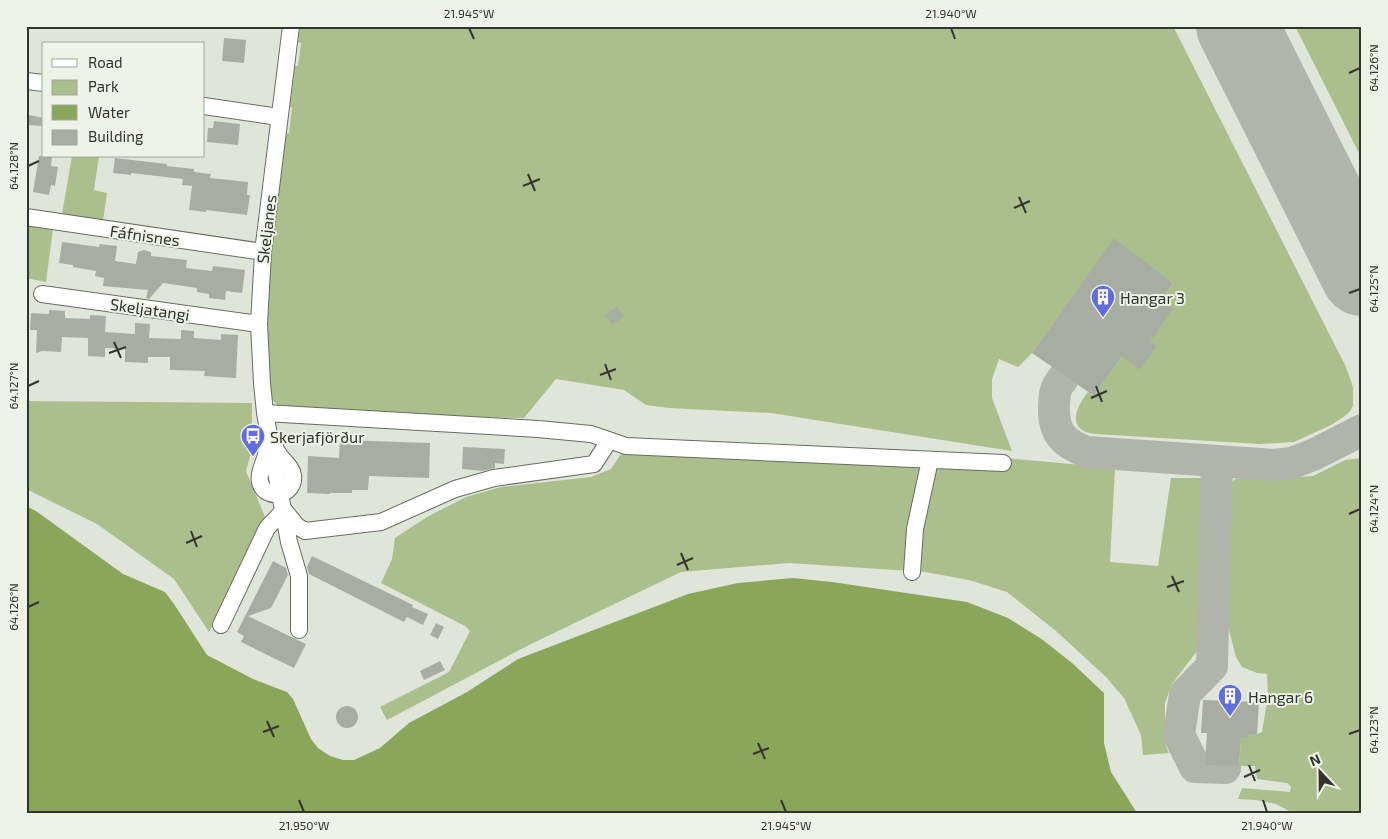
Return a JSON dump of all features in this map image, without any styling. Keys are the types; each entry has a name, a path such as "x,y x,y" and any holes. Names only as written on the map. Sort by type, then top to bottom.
{"street":[{"name":"Skeljanes","path":"291,26 263,252 259,324 262,383 268,432 289,542 299,576 299,630"},
{"path":"26,81 42,83"},
{"path":"205,106 280,118"},
{"name":"Fáfnisnes","path":"26,218 263,252"},
{"name":"Skeljatangi","path":"42,294 259,324"},
{"path":"265,413 591,434 626,446 1003,463"},
{"path":"222,625 267,528 282,502 297,526 305,531 381,522 455,489 486,480 594,464 609,441"},
{"path":"912,572 915,529 930,460"}],"green space":[{"path":"300,26 1173,26 1346,367 1353,387 1353,406 1345,416 1331,425 1294,442 1260,444 1095,434 1080,428 1076,418 1083,399 1088,392 1094,396 1173,283 1114,239 1032,353 1018,367 999,359 992,379 992,398 1012,451 771,413 669,408 646,405 624,390 556,379 524,418 447,417 280,407 272,400 267,357 266,281 286,134 289,133 295,66 298,66 301,43 298,42"},
{"path":"1295,26 1362,26 1362,159"},
{"path":"72,158 99,158 94,190 107,193 103,221 62,214"},
{"path":"26,225 53,229 46,282 26,278"},
{"path":"26,401 252,403 252,449 246,471 267,522 209,632 174,579 97,524 26,489"},
{"path":"629,442 1004,458 1115,468 1110,562 1158,566 1171,478 1211,478 1215,484 1213,622 1197,651 1172,684 1165,703 1165,738 1169,753 1143,755 1141,735 1124,698 1106,677 1056,631 1007,592 969,580 925,572 789,563 681,572 529,645 387,720 380,707 449,672 470,631 465,626 381,583 392,559 395,538 427,517 466,497 501,487 591,477 611,469"},
{"path":"1362,458 1362,813 1293,813 1276,804 1238,799 1242,788 1290,792 1291,787 1287,783 1257,779 1255,766 1239,766 1241,738 1249,738 1250,734 1262,732 1268,696 1267,674 1257,673 1242,667 1236,657 1229,630 1228,487 1235,479 1242,478 1268,479 1313,476 1345,460"}],"water":[{"path":"26,506 36,511 123,574 165,592 207,655 253,679 287,692 293,699 311,739 318,748 330,756 343,760 354,760 380,748 409,723 467,692 518,659 688,594 738,583 793,578 967,602 1008,618 1043,640 1072,663 1104,693 1104,743 1111,772 1137,813 26,813"}],"building":[{"path":"224,38 246,40 244,63 222,61"},
{"path":"29,115 42,118 42,126 27,125"},
{"path":"214,121 240,124 238,145 207,142 208,128 213,128"},
{"path":"39,156 42,156 42,158 52,158 51,166 58,167 55,186 51,185 49,195 33,192"},
{"path":"115,158 167,164 167,166 194,169 194,172 211,174 210,178 248,182 247,195 250,195 247,215 189,210 192,186 182,185 183,179 131,173 131,175 113,173"},
{"name":"Hangar 3","path":"1114,238 1173,283 1162,299 1174,307 1150,342 1157,346 1139,370 1122,356 1094,396 1032,353"},
{"path":"62,242 99,247 100,244 117,246 115,261 136,264 138,252 144,250 151,252 151,256 187,260 186,268 212,271 213,266 245,270 242,293 226,291 225,300 209,298 209,294 197,292 197,288 163,283 149,299 146,298 148,290 103,286 104,278 95,276 96,271 59,263"},
{"path":"617,306 624,316 612,325 605,315"},
{"path":"49,310 65,311 65,318 90,319 90,315 106,316 105,332 135,334 135,323 150,324 149,338 181,339 181,330 194,331 194,338 221,340 221,334 238,335 236,378 204,376 205,371 170,370 170,357 148,357 148,363 125,362 125,349 105,348 105,357 88,356 88,338 62,337 61,352 42,351 36,353 37,330 30,330 31,313 49,314"},
{"path":"340,440 430,443 429,478 369,476 368,490 352,490 352,493 307,493 308,456 339,458"},
{"path":"463,447 505,449 504,464 495,463 495,468 483,471 462,469"},
{"path":"312,556 428,614 423,625 407,617 404,622 309,574 307,567"},
{"path":"273,561 286,568 288,575 271,608 248,616 306,644 294,668 241,642 244,636 237,632"},
{"path":"436,623 444,627 438,639 430,635"},
{"path":"440,661 445,670 424,680 420,671"},
{"name":"Hangar 6","path":"1203,700 1259,702 1257,734 1250,734 1249,738 1241,738 1239,766 1205,765 1207,733 1201,733"},
{"path":"347,706 355,709 358,717 355,725 347,728 339,725 336,717 339,709"}],"taxiway":[{"path":"1064,377 1057,387 1055,395 1056,426 1067,442 1087,452 1274,465 1292,463 1315,454 1362,430"},
{"path":"1217,461 1212,666 1185,694 1179,735 1195,767 1225,768"}],"runway":[{"path":"1237,26 1362,275"}],"place":[{"name":"Hangar 3","path":"1103,318"},
{"name":"Skerjafjörður","path":"253,457"},
{"name":"Hangar 6","path":"1230,717"}]}
